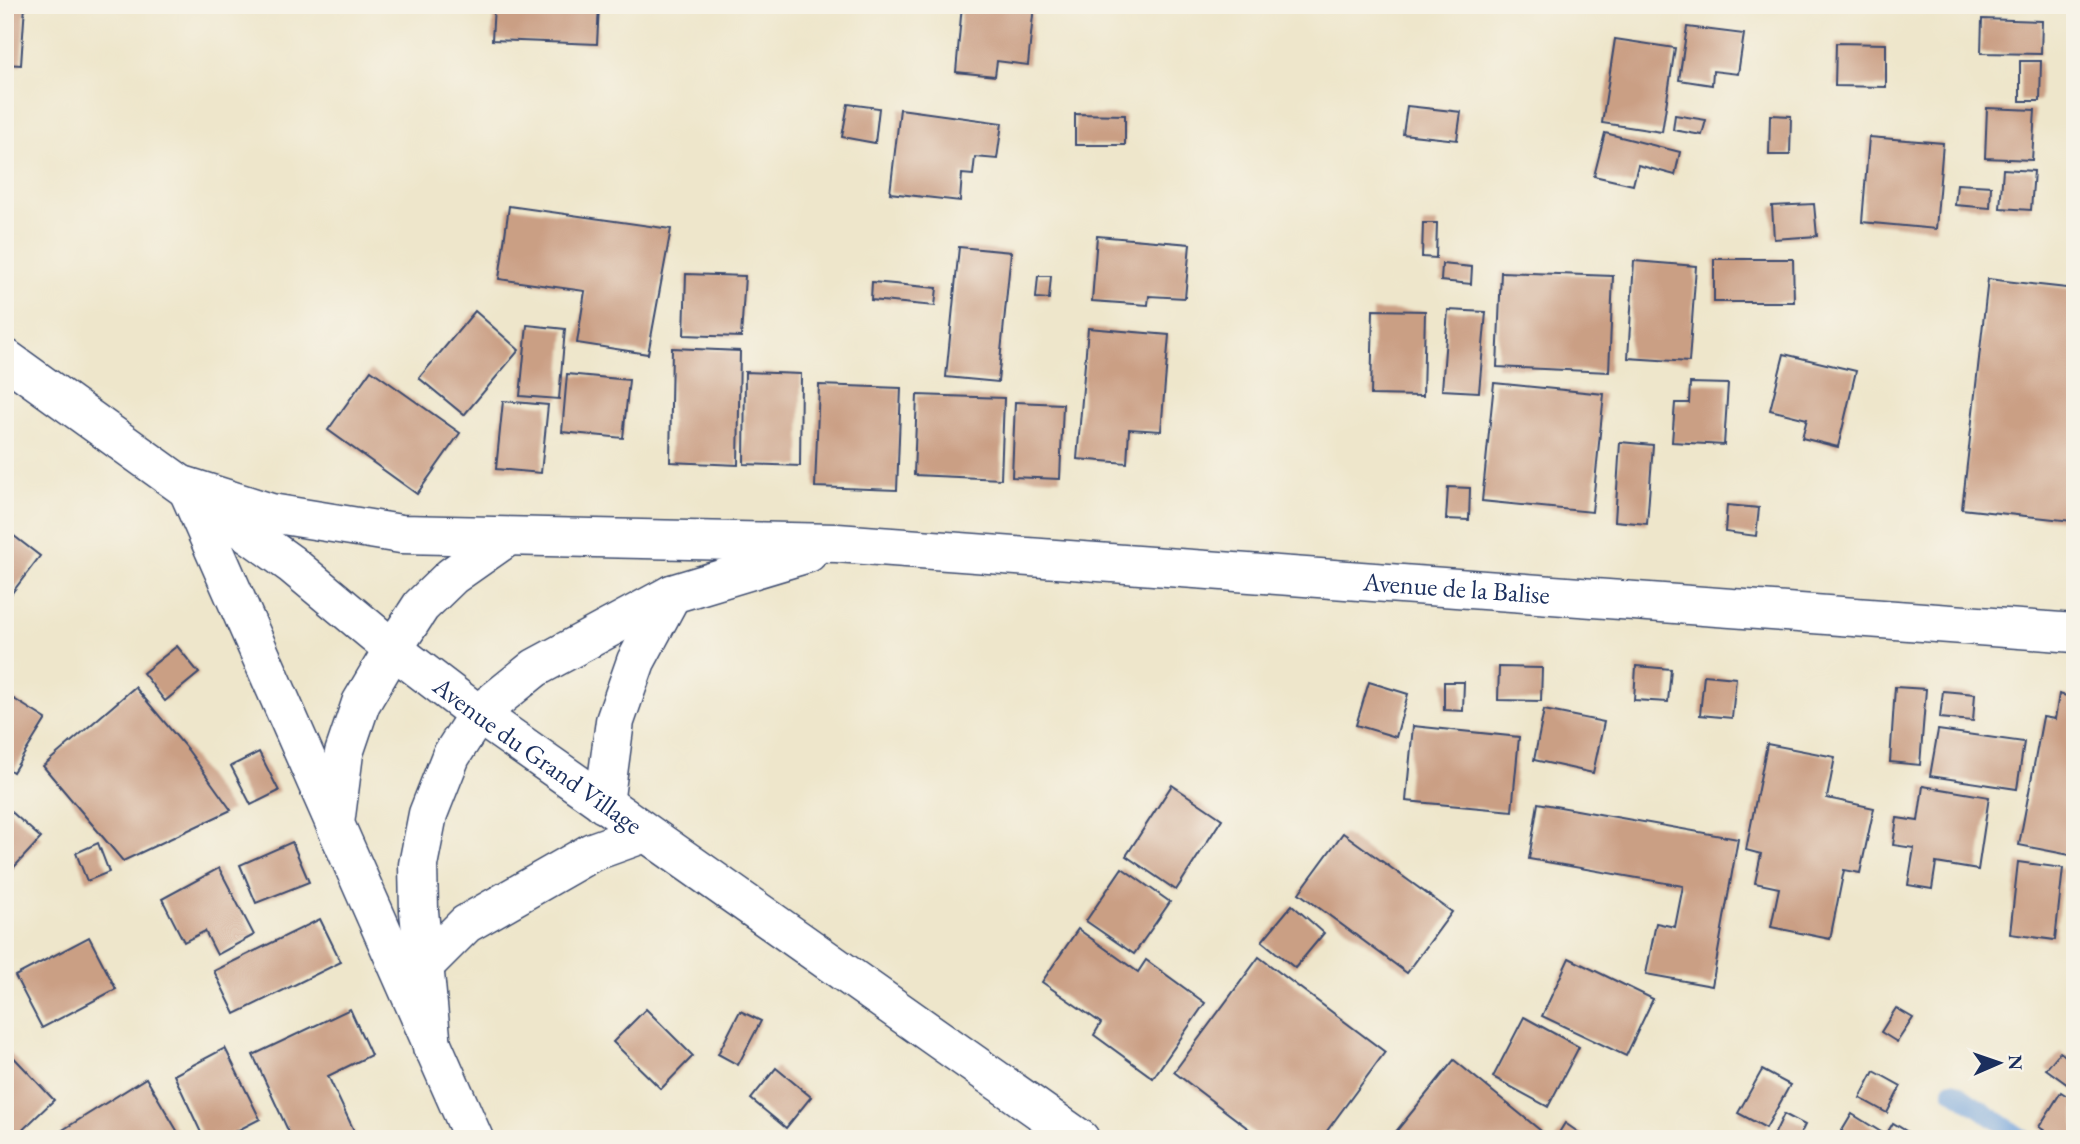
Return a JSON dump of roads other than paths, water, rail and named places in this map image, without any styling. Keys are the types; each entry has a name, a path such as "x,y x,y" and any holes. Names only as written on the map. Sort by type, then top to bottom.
{"street":[{"name":"Avenue du Grand Village","path":"5,358 291,564 393,649 478,714 1080,1139"},
{"name":"Avenue de la Balise","path":"186,486 271,513 401,534 837,543 2075,633"},
{"path":"186,486 474,1139"},
{"path":"335,824 344,753 361,703 393,649 421,606 452,576 506,538"},
{"path":"432,1047 419,911 418,865 428,814 451,756 478,714 535,668 672,594 837,543"},
{"path":"604,804 615,720 636,661 672,594"},
{"path":"426,964 466,924 592,852 645,833"}],"waterway":[{"path":"1952,1090 2024,1139"}]}
